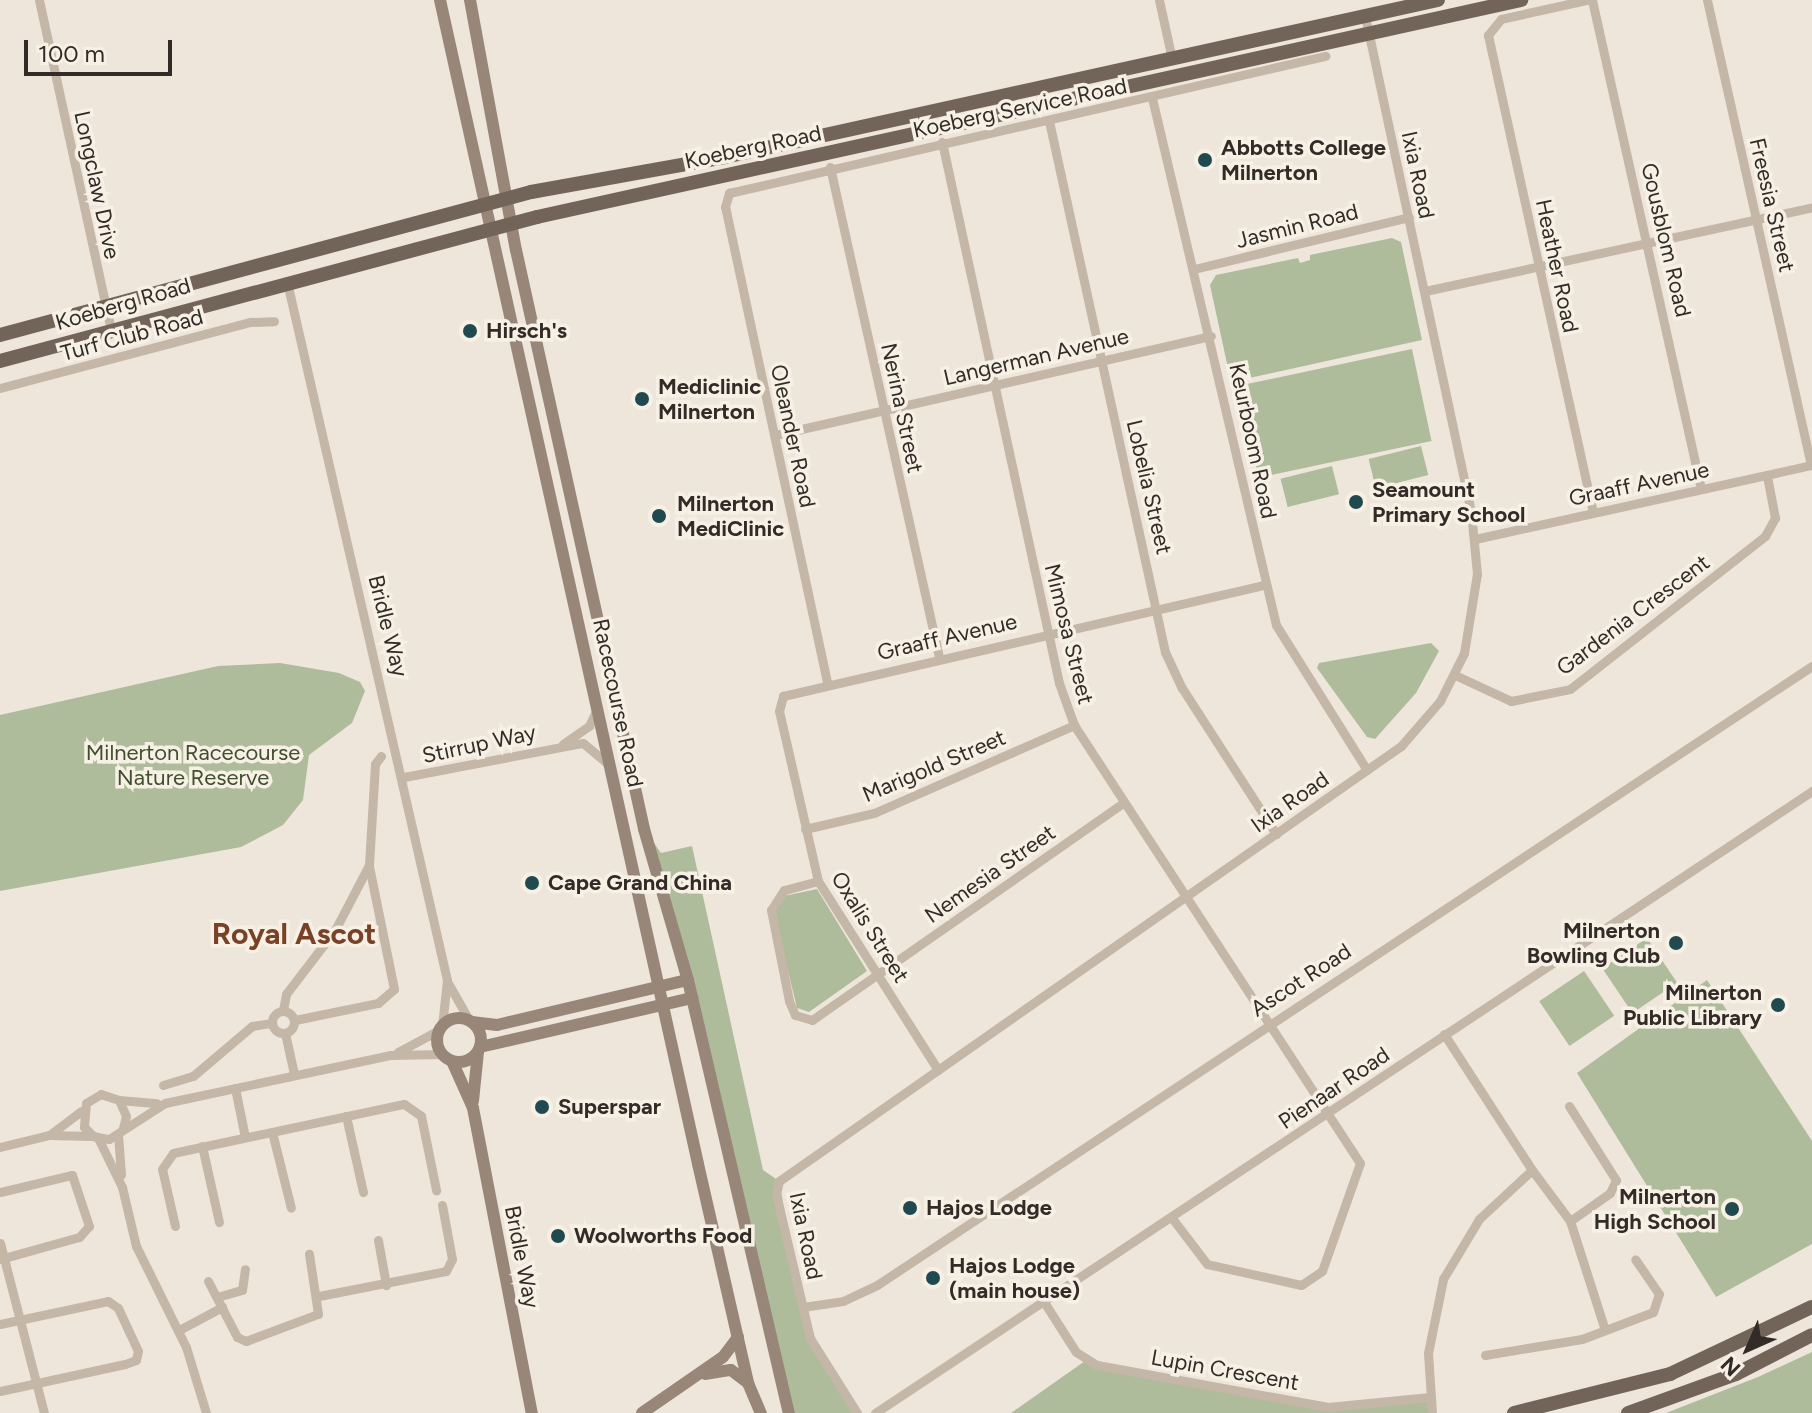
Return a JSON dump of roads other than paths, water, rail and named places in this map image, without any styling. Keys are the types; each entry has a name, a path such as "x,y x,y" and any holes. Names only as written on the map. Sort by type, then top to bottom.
{"main road":[{"name":"Racecourse Road","path":"440,0 748,1383 761,1413"},
{"name":"Racecourse Road","path":"470,0 512,223 644,829 688,980 789,1413"},
{"name":"Koeberg Road","path":"0,335 508,199 725,157 1438,0"},
{"name":"Koeberg Road","path":"0,361 512,223 1369,33 1482,4 1521,0"},
{"path":"688,980 497,1025 454,1018 441,1028 448,1057 466,1061 479,1050 692,998"},
{"path":"470,1021 480,1033 479,1050"},
{"name":"Bridle Way","path":"473,1108 479,1050"},
{"name":"Bridle Way","path":"448,1057 473,1108 532,1413"},
{"path":"1514,1413 1670,1374 1738,1347 1812,1307"},
{"path":"1628,1413 1736,1374 1812,1335"},
{"path":"642,1413 698,1377 738,1337"},
{"path":"698,1377 723,1369 748,1383"}],"street":[{"name":"Longclaw Drive","path":"39,0 111,330"},
{"path":"1159,0 1172,59"},
{"name":"Heather Road","path":"1589,0 1501,19 1490,28 1538,266 1593,512"},
{"name":"Gousblom Road","path":"1589,0 1649,243 1701,489"},
{"name":"Freesia Street","path":"1707,0 1812,465"},
{"name":"Ixia Road","path":"857,1413 817,1354 803,1307 777,1184 1367,770 1423,723 1455,675 1475,597 1475,539 1365,16"},
{"name":"Koeberg Service Road","path":"726,197 736,188 1152,98 1325,56"},
{"name":"Keurboom Road","path":"1152,98 1211,336 1265,585 1281,637 1367,770"},
{"name":"Lobelia Street","path":"1049,121 1173,671 1276,834"},
{"name":"Mimosa Street","path":"942,142 1048,632 1074,725 1358,1157 1360,1173 1322,1271 1310,1283 1289,1285 1207,1264 1172,1218"},
{"name":"Nerina Street","path":"830,167 939,657"},
{"name":"Oleander Road","path":"726,197 827,682"},
{"path":"1425,291 1812,207"},
{"name":"Jasmin Road","path":"1194,269 1409,217"},
{"name":"Bridle Way","path":"287,282 404,777 447,980 470,1021"},
{"name":"Turf Club Road","path":"0,388 250,322 274,321"},
{"name":"Langerman Avenue","path":"775,435 1211,336"},
{"name":"Graaff Avenue","path":"1475,539 1812,465"},
{"name":"Gardenia Crescent","path":"1455,675 1511,701 1570,689 1765,536 1775,518 1767,476"},
{"name":"Graaff Avenue","path":"781,700 792,690 1265,585"},
{"name":"Ascot Road","path":"803,1307 843,1301 877,1285 1269,1022 1812,666"},
{"name":"Oxalis Street","path":"781,700 818,881 938,1070"},
{"name":"Stirrup Way","path":"560,745 591,724 597,706"},
{"name":"Marigold Street","path":"805,829 874,813 1074,725"},
{"name":"Stirrup Way","path":"404,777 560,745 593,747 610,766"},
{"path":"285,1033 295,1020 389,997 394,982 369,865 375,764 381,756"},
{"name":"Pienaar Road","path":"875,1413 1812,791"},
{"name":"Nemesia Street","path":"818,881 784,890 771,910 795,1015 819,1016 1123,803"},
{"path":"163,1085 193,1076 252,1026 272,1023 283,1010 289,988 353,898 369,865"},
{"path":"353,898 375,894"},
{"name":"Bridle Way","path":"441,1028 447,980"},
{"path":"283,1010 295,1020"},
{"path":"272,1023 285,1033 294,1074"},
{"path":"391,1055 441,1028"},
{"path":"1444,1034 1532,1170 1570,1221 1605,1330"},
{"path":"49,1135 95,1096 165,1103 391,1055 448,1057"},
{"path":"235,1088 245,1137"},
{"path":"119,1100 126,1116 121,1131 122,1187 136,1246 179,1330 206,1413"},
{"path":"0,1147 49,1135 95,1137 121,1131 165,1103"},
{"path":"175,1226 162,1163 173,1153 404,1104 417,1108 436,1190"},
{"path":"1569,1106 1616,1180 1610,1193 1570,1221"},
{"path":"83,1109 82,1121 95,1137 122,1187"},
{"path":"346,1116 363,1192"},
{"path":"272,1132 291,1208"},
{"path":"202,1146 219,1222"},
{"path":"1432,1413 1432,1319 1443,1279 1479,1219 1532,1170"},
{"path":"0,1192 72,1175 89,1226 79,1237 2,1259"},
{"path":"319,1296 440,1274 450,1267 442,1205"},
{"path":"378,1240 386,1285"},
{"path":"0,1243 44,1413"},
{"path":"208,1281 237,1337 246,1341 313,1319 319,1296 309,1254"},
{"path":"1485,1355 1559,1345 1605,1330 1659,1306 1659,1294 1635,1259"},
{"path":"179,1330 242,1290 245,1269"},
{"path":"0,1324 108,1301 118,1308 138,1351 136,1360 125,1364 0,1391"},
{"name":"Lupin Crescent","path":"1044,1302 1076,1352 1097,1365 1328,1407 1430,1397"}],"place":[{"name":"Abbotts College Milnerton","path":"1205,160"},
{"name":"Hirsch's","path":"470,331"},
{"name":"Mediclinic Milnerton","path":"642,399"},
{"name":"Seamount Primary School","path":"1356,502"},
{"name":"Milnerton MediClinic","path":"659,516"},
{"name":"Cape Grand China","path":"532,883"},
{"name":"Milnerton Bowling Club","path":"1676,943"},
{"name":"Milnerton Public Library","path":"1778,1005"},
{"name":"Superspar","path":"542,1107"},
{"name":"Hajos Lodge","path":"910,1208"},
{"name":"Milnerton High School","path":"1732,1209"},
{"name":"Woolworths Food","path":"558,1236"},
{"name":"Hajos Lodge (main house)","path":"933,1278"}],"district":[{"name":"Royal Ascot","path":"294,934"}],"park label":[{"name":"Milnerton Racecourse Nature Reserve","path":"193,764"}]}
